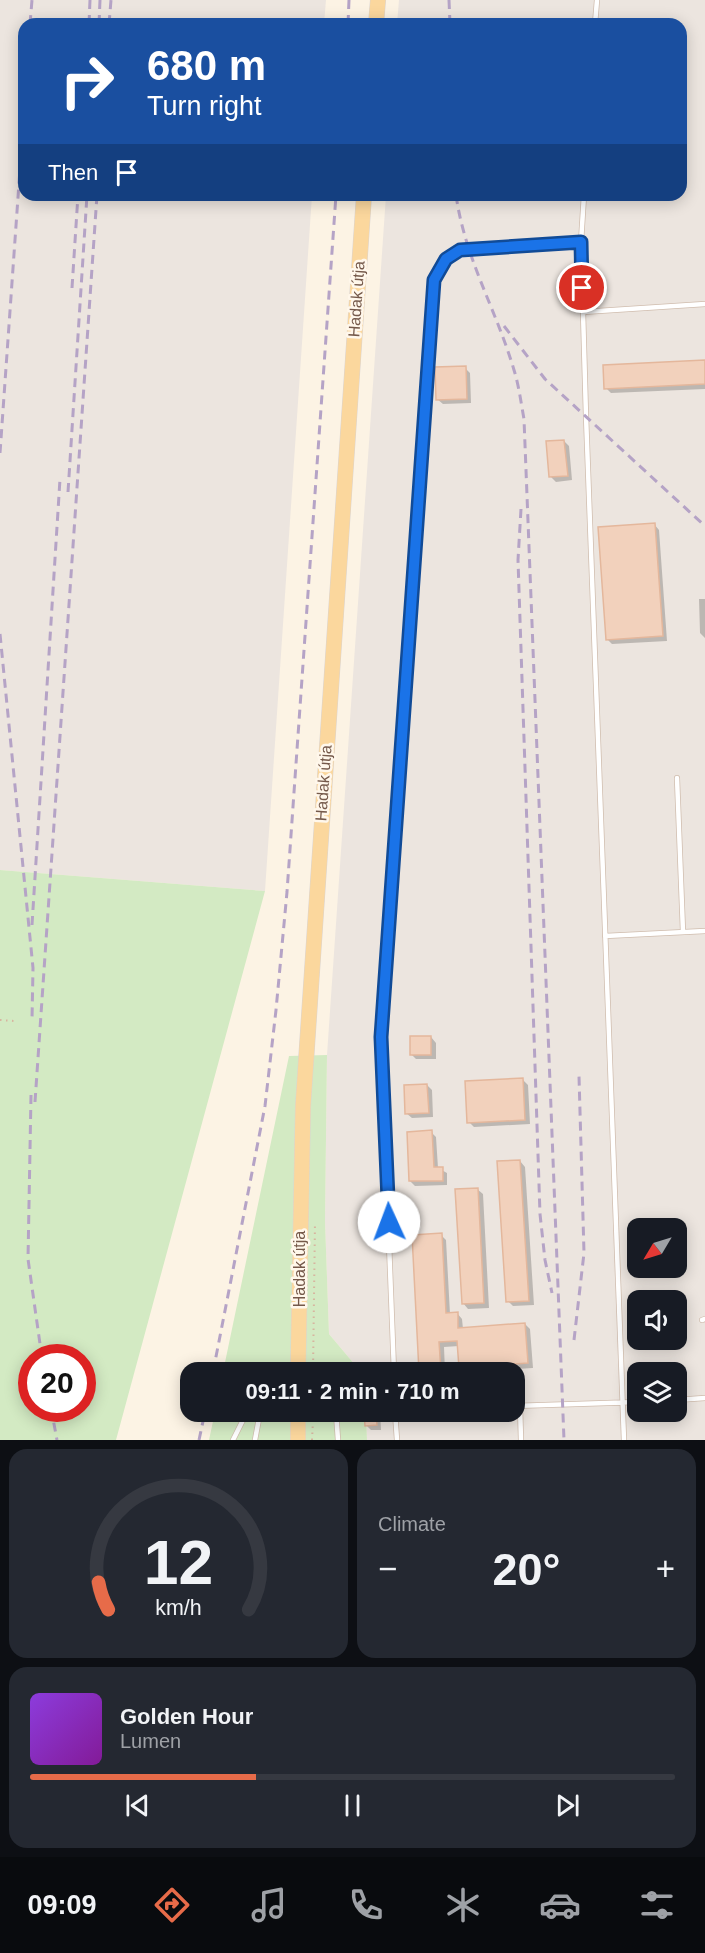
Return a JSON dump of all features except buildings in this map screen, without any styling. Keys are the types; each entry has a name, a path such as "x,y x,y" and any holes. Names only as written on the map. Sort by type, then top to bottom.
{"main road":[{"path":"376,18 378,0"},
{"name":"Hadak útja","path":"298,1362 303,1106 364,201"},
{"path":"298,1440 301,1422"}],"lane":[{"path":"596,18 597,0"},
{"path":"584,201 581,242 583,312 624,1440"},
{"path":"394,1362 381,1037 434,280 446,259 460,250 581,242"},
{"path":"583,312 705,304"},
{"path":"677,778 683,932"},
{"path":"605,936 705,931"},
{"path":"687,1399 705,1398"},
{"path":"525,1406 627,1402"},
{"path":"233,1440 242,1422"},
{"path":"255,1440 258,1422"},
{"path":"337,1422 338,1440"},
{"path":"396,1422 397,1440"},
{"path":"519,1422 521,1440"}],"path":[{"path":"0,1020 15,1021"},
{"path":"306,1422 312,1440"}],"shaded area":[{"path":"0,0 326,0 324,18 18,18 18,201 312,201 265,891 0,870"},
{"path":"399,0 705,0 705,1440 367,1440 366,1422 525,1422 525,1362 353,1362 329,1334 325,1221 327,1055 386,201 687,201 687,18 398,18"}],"green space":[{"path":"0,870 265,891 116,1440 0,1440"},
{"path":"327,1055 325,1221 329,1334 353,1362 225,1362 289,1056"},
{"path":"213,1422 366,1422 367,1440 209,1440"}],"railway":[{"path":"30,18 32,0"},
{"path":"89,18 90,0"},
{"path":"99,18 100,0"},
{"path":"110,18 111,0"},
{"path":"348,18 349,0"},
{"path":"449,0 450,18"},
{"path":"0,453 18,197"},
{"path":"72,288 78,201"},
{"path":"68,492 87,201"},
{"path":"35,1102 97,201"},
{"path":"215,1362 265,1106 276,1010 287,892 336,201"},
{"path":"457,201 466,241 514,370 524,419 564,1440"},
{"path":"504,326 545,379 705,526"},
{"path":"32,925 60,479"},
{"path":"521,509 518,560 540,1214 545,1260 552,1293"},
{"path":"0,634 33,968 32,1020"},
{"path":"574,1340 584,1253 579,1076"},
{"path":"31,1095 28,1259 40,1344"},
{"path":"54,1422 57,1440"},
{"path":"199,1440 203,1422"}],"route":[{"path":"389,1222 381,1037 434,280 436,272 446,259 460,250 581,242 582,288"}]}
